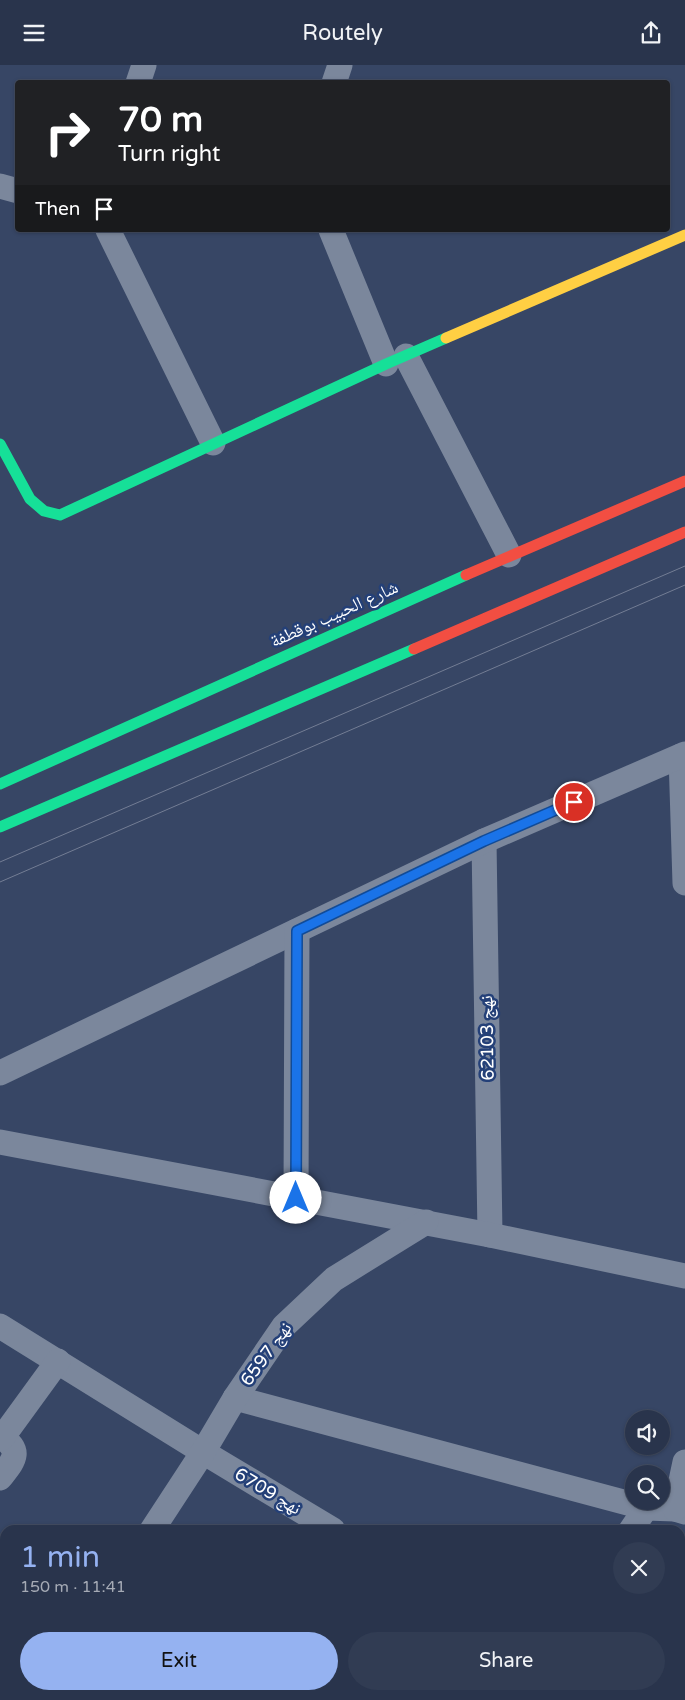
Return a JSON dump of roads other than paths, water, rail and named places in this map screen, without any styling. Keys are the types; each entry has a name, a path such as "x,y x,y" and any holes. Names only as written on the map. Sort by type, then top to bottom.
{"main road":[{"path":"0,444 30,499 44,511 60,515 396,360 685,235"},
{"name":"شارع الحبيب بوقطفة","path":"0,785 509,555 685,481"},
{"path":"0,827 685,532"}],"street":[{"path":"139,80 144,65"},
{"path":"335,80 340,65"},
{"path":"0,186 15,190"},
{"path":"109,232 213,443"},
{"path":"332,232 396,360 509,555"},
{"path":"0,1073 484,841 683,755 685,883"},
{"name":"نهج 62103","path":"484,841 490,1235"},
{"path":"296,1198 297,931"},
{"path":"0,1142 426,1222 685,1276"},
{"name":"نهج 6597","path":"155,1525 203,1452 235,1398 284,1326 334,1279 426,1222"},
{"name":"نهج 6709","path":"0,1325 203,1452 325,1525"},
{"path":"0,1478 14,1458 12,1445 1,1437 58,1361"},
{"path":"235,1398 625,1501"},
{"path":"680,1511 685,1462"},
{"path":"634,1525 644,1510"}],"tram line":[{"path":"0,862 685,566"},
{"path":"0,882 685,585"}]}
